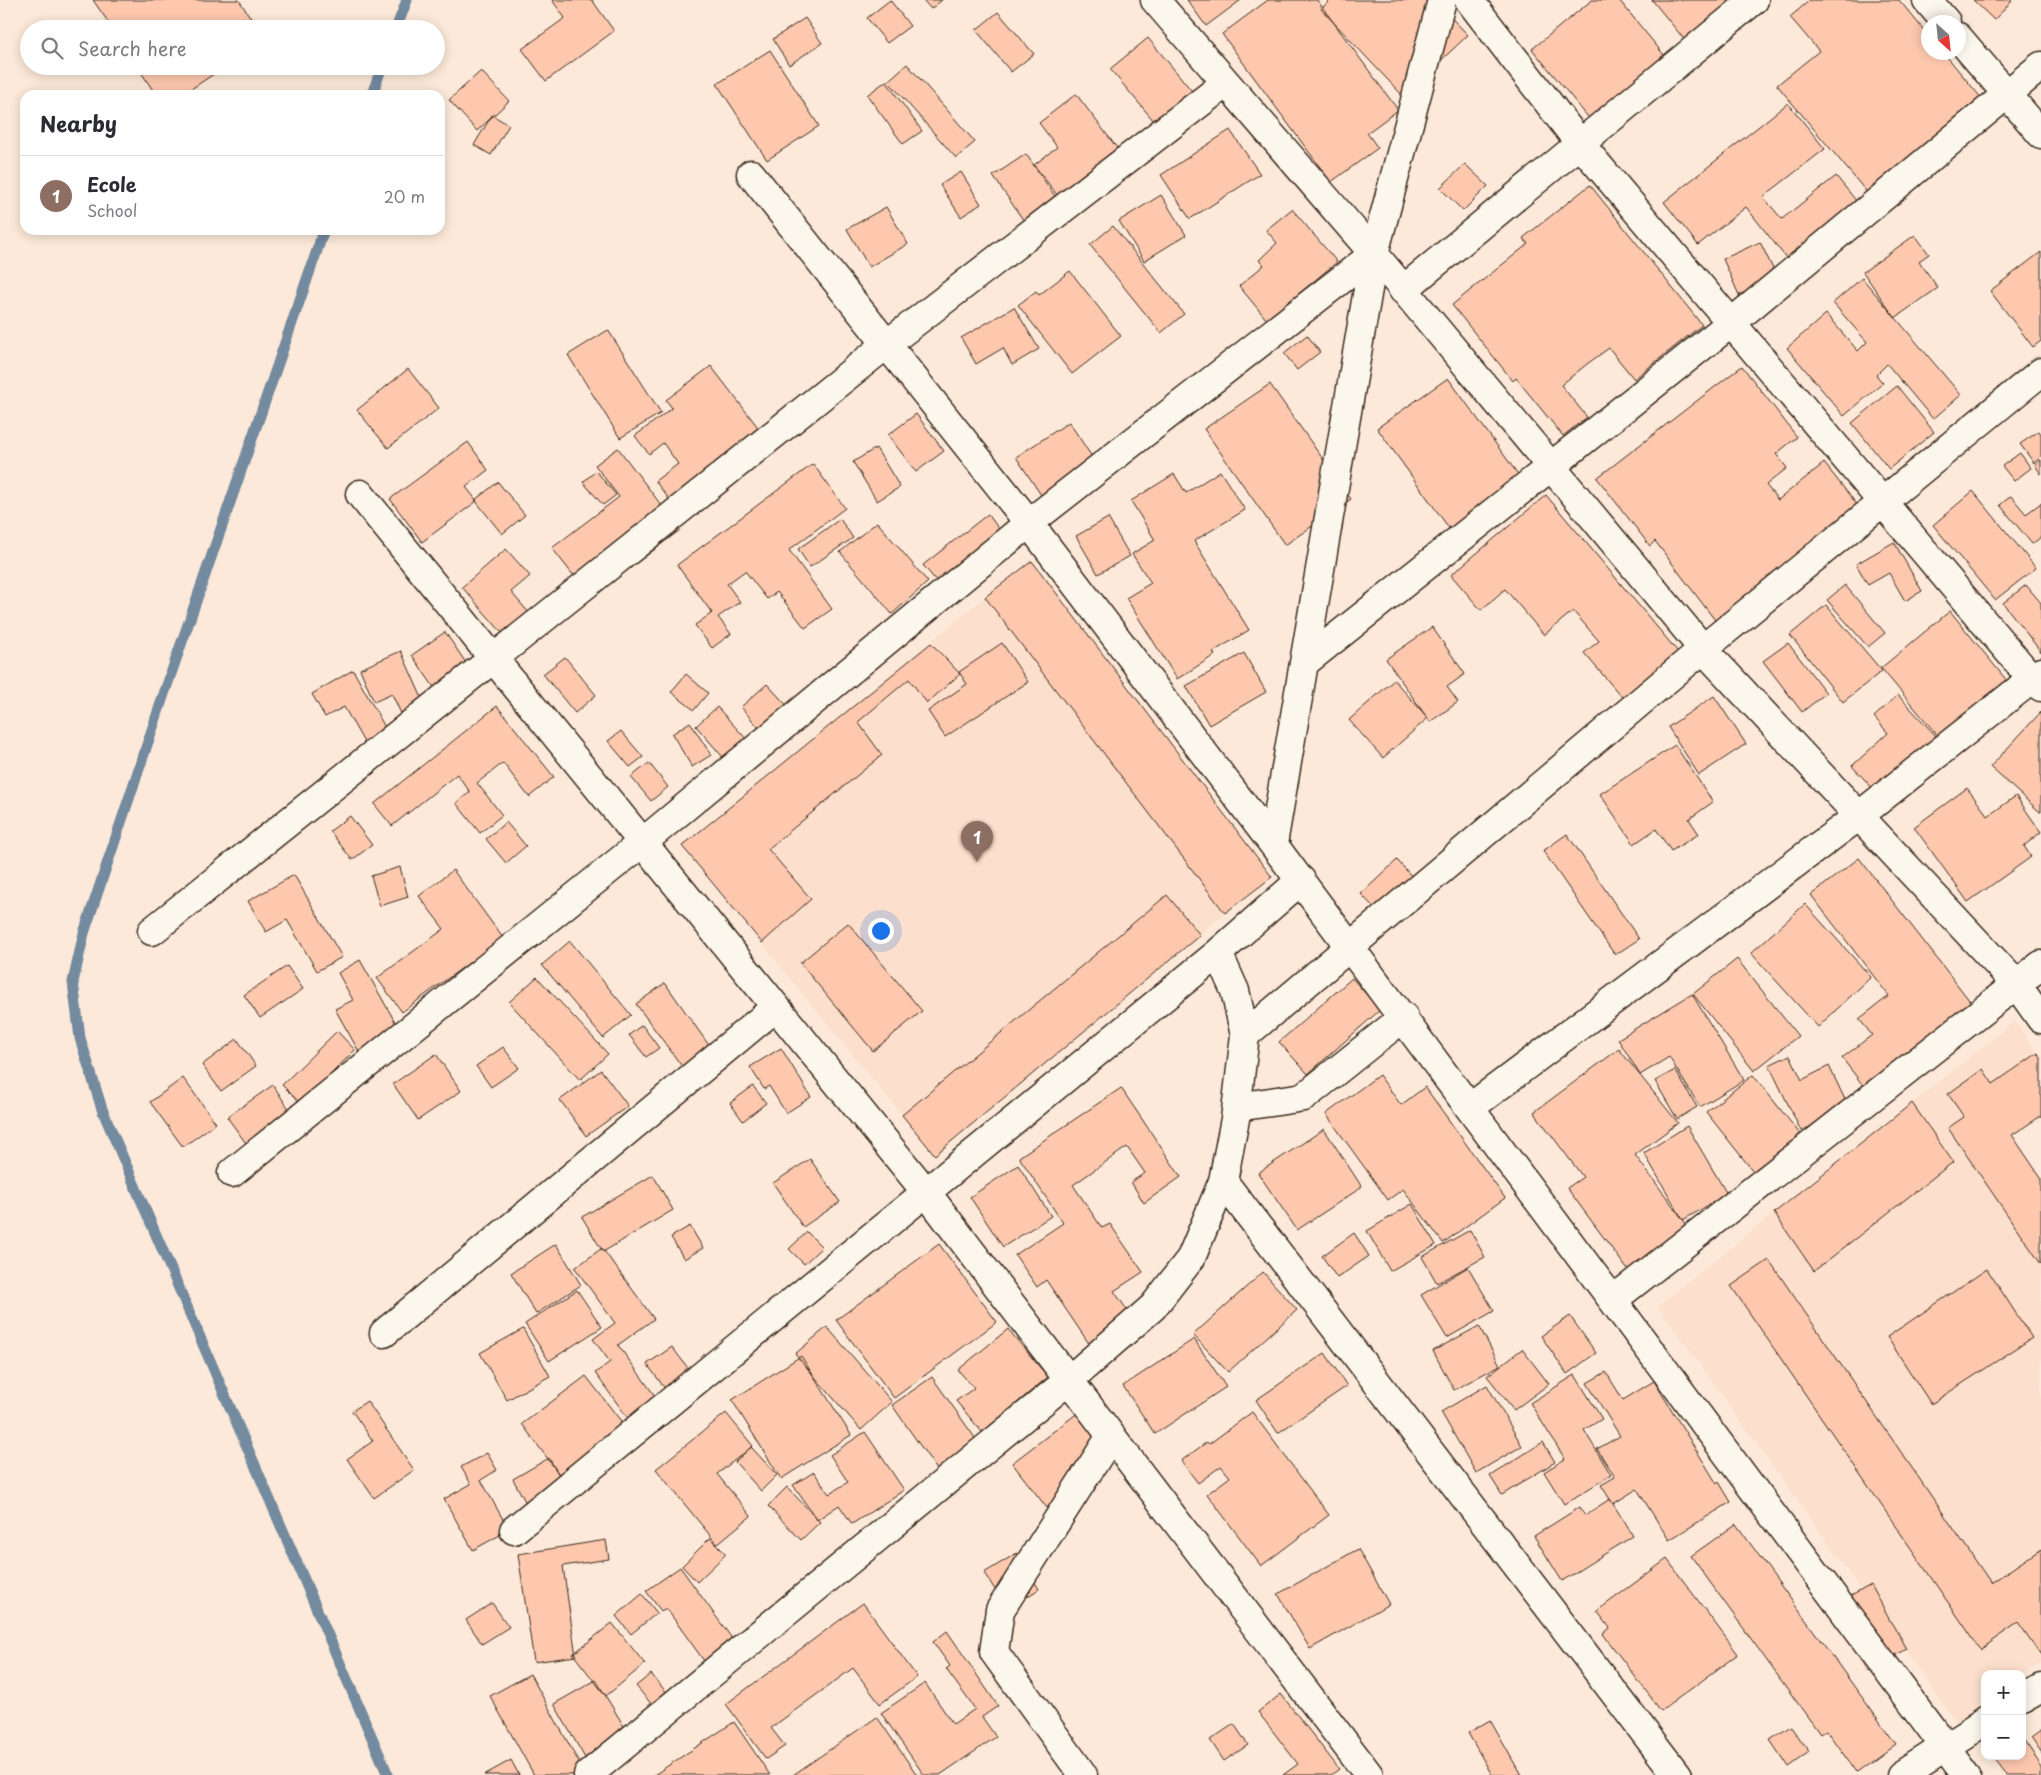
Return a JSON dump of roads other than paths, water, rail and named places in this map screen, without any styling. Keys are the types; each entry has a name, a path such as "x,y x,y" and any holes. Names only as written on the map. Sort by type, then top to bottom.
{"street":[{"path":"1154,0 1374,254 1703,649 2017,985 2041,1019"},
{"path":"1273,844 1374,254 1442,0"},
{"path":"1469,0 1581,145 1882,502 2038,679 1471,1107"},
{"path":"1403,290 1581,145 1754,0"},
{"path":"1927,0 1940,15"},
{"path":"1966,46 2041,134"},
{"path":"1304,663 1731,323 2041,66"},
{"path":"152,931 887,344 1226,82"},
{"path":"751,174 1029,523 1301,880 1614,1298 1966,1775"},
{"path":"232,1173 642,842 1029,523 1374,254"},
{"path":"1245,1035 1703,649 2041,372"},
{"path":"360,494 926,1192 1369,1775"},
{"path":"514,1530 1218,953 1301,880"},
{"path":"588,1775 1069,1380 1153,1307 1191,1258 1223,1181 1237,1107 1245,1035 1235,991 1218,953"},
{"path":"1614,1298 2041,965"},
{"path":"384,1333 776,1007"},
{"path":"1237,1107 1304,1097 1404,1017"},
{"path":"1223,1181 1677,1775"},
{"path":"1083,1775 994,1652 1000,1610 1111,1436"},
{"path":"2026,1697 2041,1688"},
{"path":"1901,1775 1944,1745 1981,1723"}],"waterway":[{"path":"399,20 407,0"},
{"path":"374,90 379,75"},
{"path":"322,235 164,694 84,933 73,982 80,1038 102,1109 388,1775"}],"place":[{"name":"Ecole","path":"977,862"}]}
